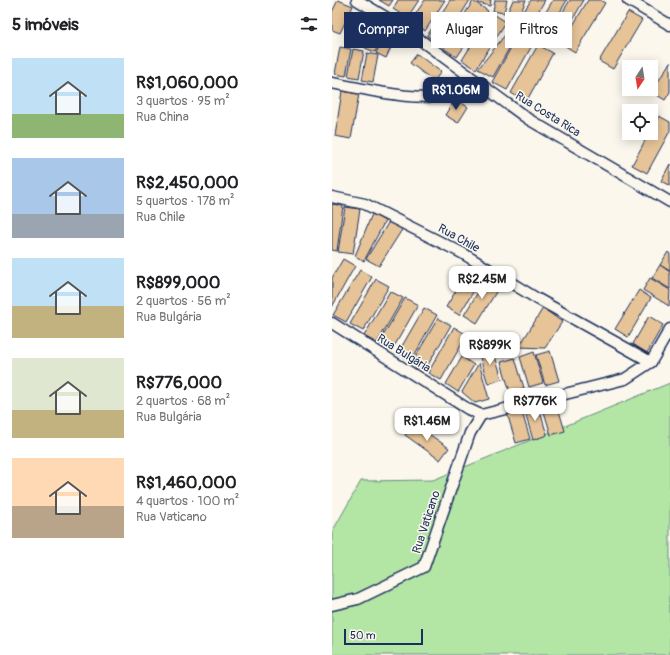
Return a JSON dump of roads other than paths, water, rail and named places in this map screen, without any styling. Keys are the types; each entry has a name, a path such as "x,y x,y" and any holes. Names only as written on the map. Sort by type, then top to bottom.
{"street":[{"name":"Rua Costa Rica","path":"357,0 404,28 528,119 670,202"},
{"path":"628,0 670,25"},
{"path":"332,83 416,98 440,96 453,91 468,75"},
{"name":"Rua Chile","path":"332,197 364,204 455,250 536,298 651,362"},
{"name":"Rua Bulgária","path":"332,323 468,409 481,415"},
{"path":"481,415 625,379 651,362 670,329"},
{"name":"Rua Vaticano","path":"332,606 358,599 424,567 470,432 481,415"}]}
